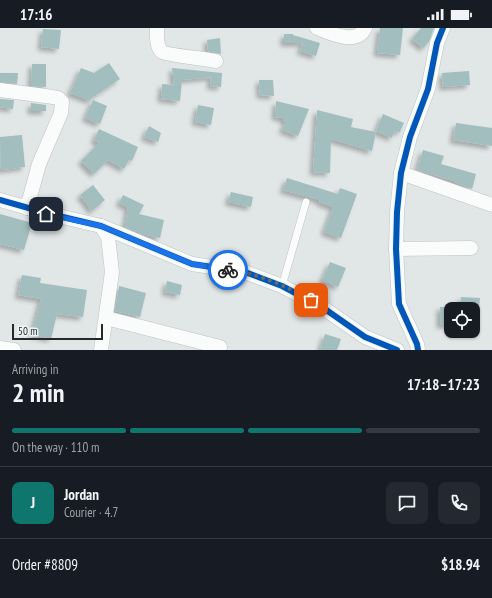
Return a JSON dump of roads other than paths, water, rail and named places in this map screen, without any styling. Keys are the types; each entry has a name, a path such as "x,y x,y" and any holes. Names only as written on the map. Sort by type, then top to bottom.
{"street":[{"path":"157,28 158,46 162,52 169,55 192,56 216,61"},
{"path":"317,28 346,38 355,36 364,31 366,28"},
{"path":"418,350 417,344 399,304 396,249 397,212 401,173 410,137 428,89 437,43 443,28"},
{"path":"0,90 53,96 62,102 61,113 38,164 27,208"},
{"path":"401,173 492,205"},
{"path":"0,200 101,226 192,264 245,272 282,286 322,307 365,337 397,350"},
{"path":"101,226 108,237 112,272 101,350"},
{"path":"396,249 471,248"},
{"path":"106,318 220,347"},
{"path":"0,348 14,350"}],"lane":[{"path":"282,286 306,202"}]}
